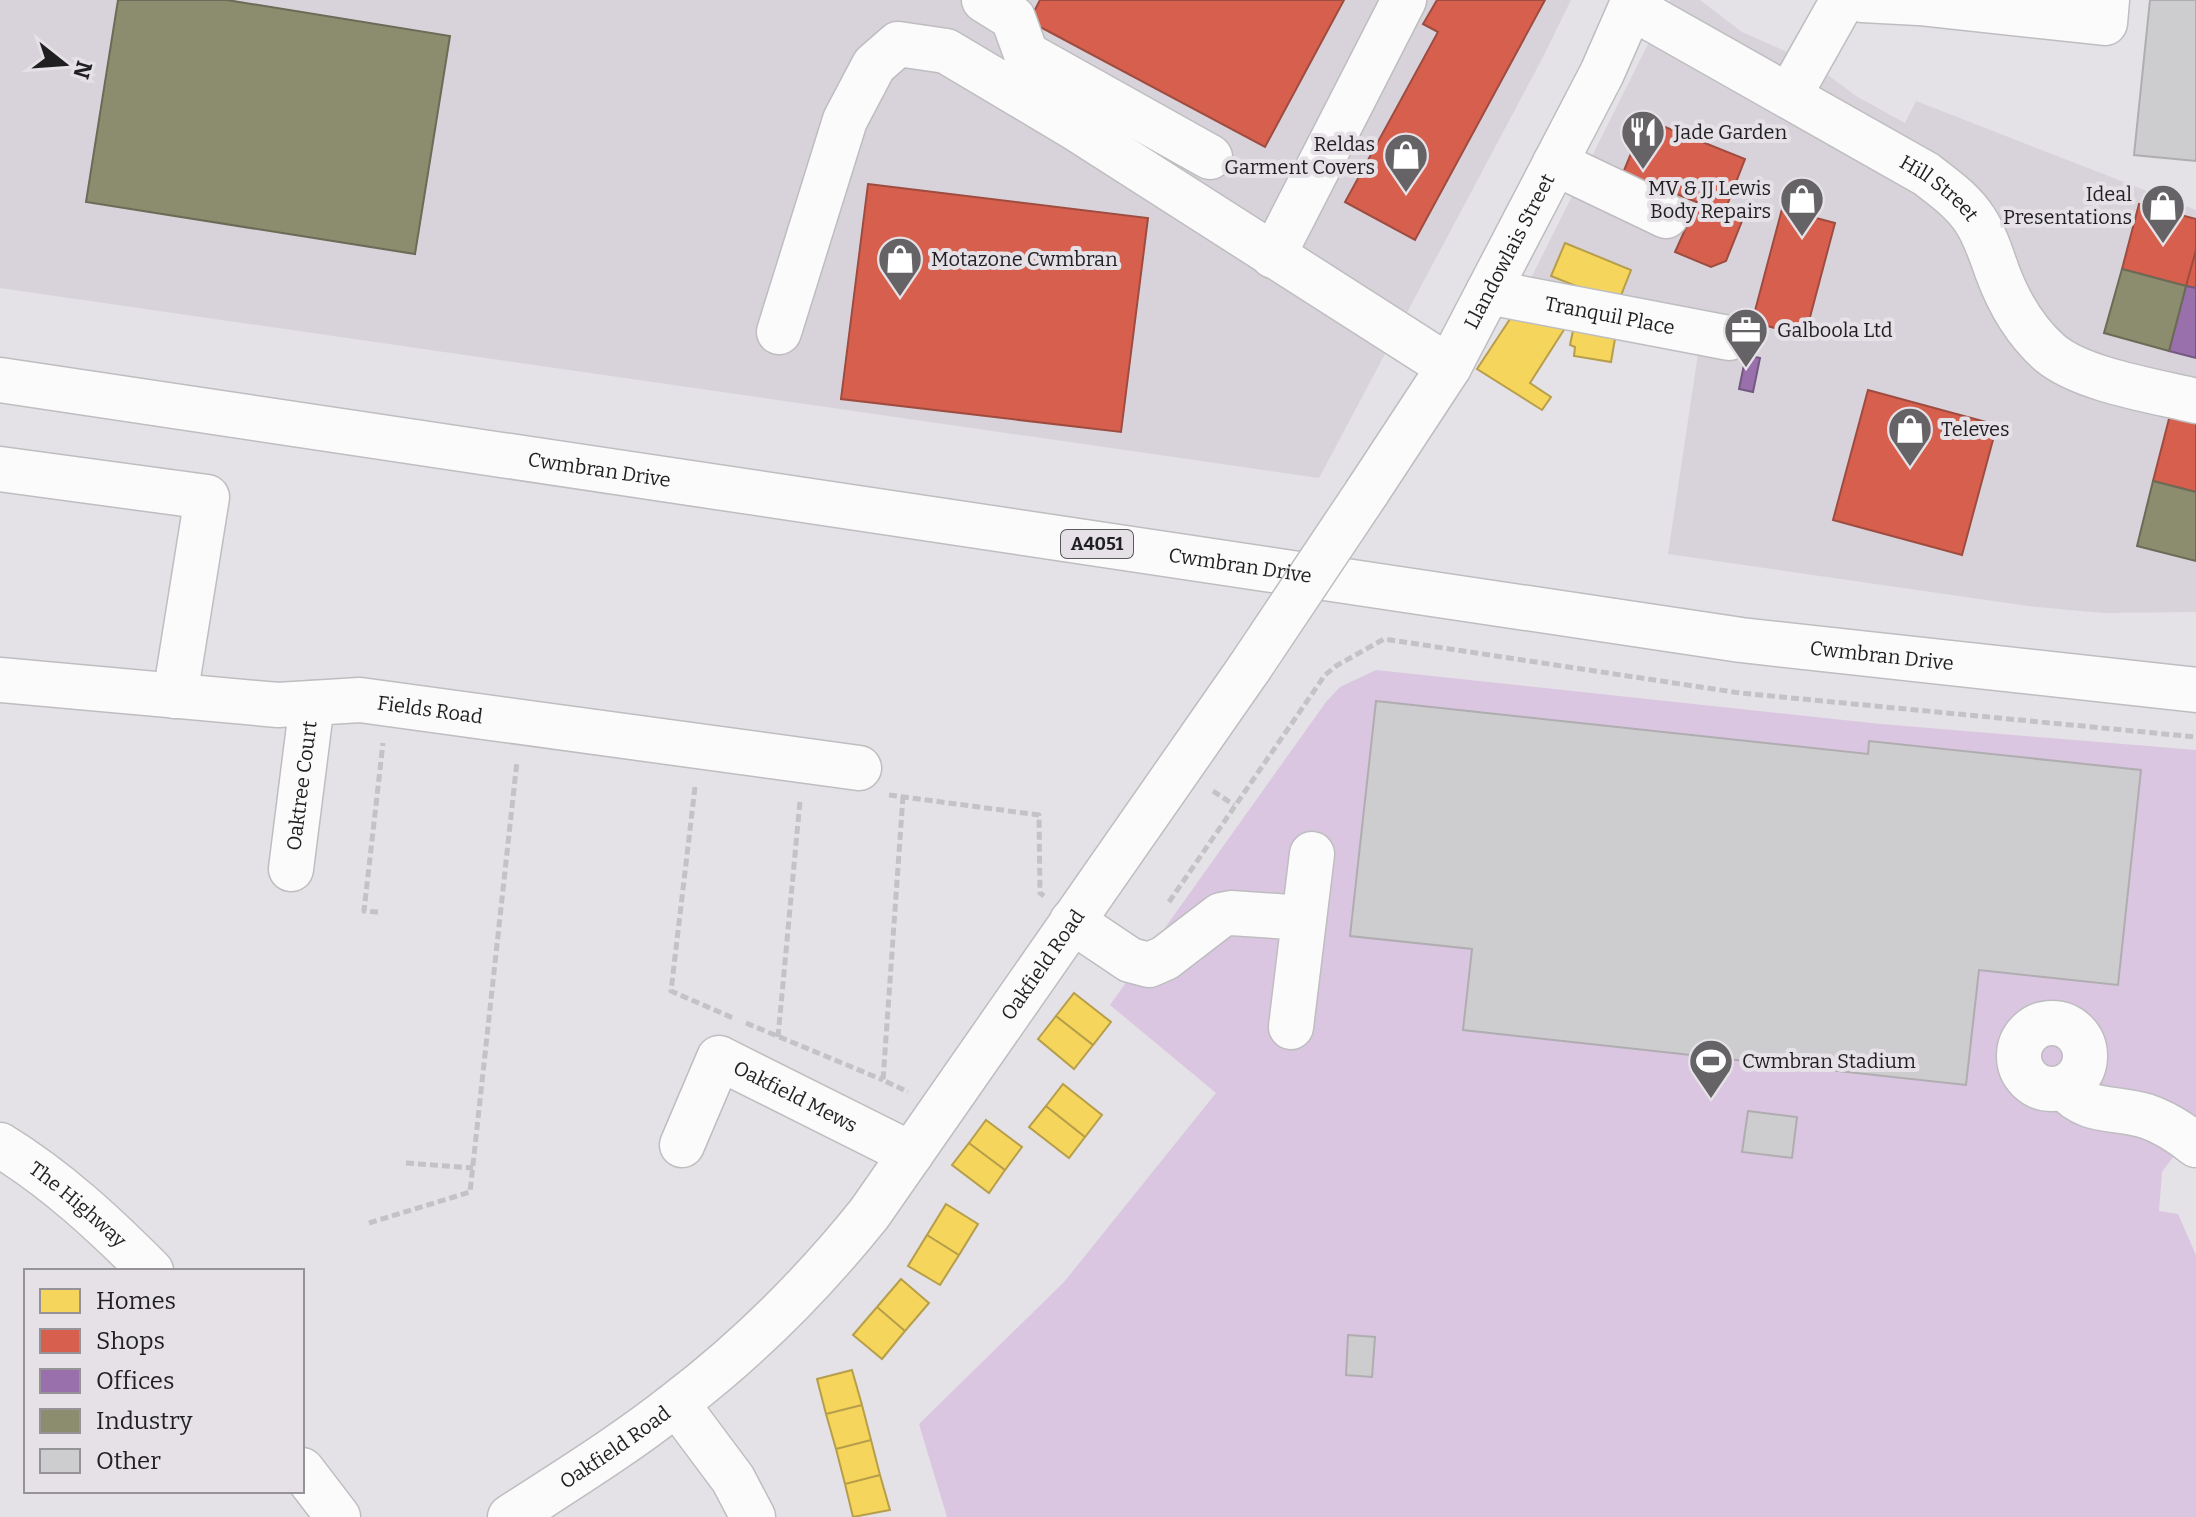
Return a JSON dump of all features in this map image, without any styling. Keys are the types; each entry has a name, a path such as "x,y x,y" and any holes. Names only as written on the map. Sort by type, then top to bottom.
{"street":[{"path":"984,0 1013,18 1026,54 1210,157"},
{"path":"1273,256 1404,0"},
{"path":"1789,96 1843,0"},
{"path":"1862,0 2105,23 2107,0"},
{"name":"Hill Street","path":"1633,4 1926,174 1966,207 1978,223 2020,318 2052,355 2097,376 2196,401"},
{"name":"Llandowlais Street","path":"1367,492 1449,367 1602,73 1633,4"},
{"path":"779,332 845,120 874,65 898,44 946,51 1072,126 1449,367"},
{"path":"1555,163 1666,216"},
{"name":"Tranquil Place","path":"1488,292 1729,338"},
{"name":"Cwmbran Drive","path":"0,380 1741,640 2196,690"},
{"path":"0,469 207,497 175,696"},
{"name":"Oakfield Road","path":"510,1517 677,1404 762,1332 829,1264 911,1154 1250,667 1367,492"},
{"name":"Fields Road","path":"0,680 278,705 360,700 859,768"},
{"name":"Oaktree Court","path":"291,869 312,703"},
{"path":"1291,1027 1312,854"},
{"path":"1072,921 1130,960 1149,965 1165,958 1221,915 1304,918"},
{"name":"Oakfield Mews","path":"682,1145 719,1058 911,1154"},
{"path":"2064,1087 2081,1104 2161,1121 2196,1145"},
{"name":"The Highway","path":"0,1145 30,1164 92,1213 149,1269"},
{"name":"Oakfield Road","path":"677,1404 733,1479 753,1517"},
{"path":"304,1473 338,1517"}],"path":[{"path":"1165,908 1325,675 1384,639 1740,693 2196,737"},
{"path":"378,912 364,911 385,704"},
{"path":"369,1223 470,1192 521,722"},
{"path":"700,746 671,991 883,1080 940,1111"},
{"path":"778,1037 805,760"},
{"path":"859,768 854,793 903,796 1039,815 1040,893 1072,921"},
{"path":"883,1080 903,796"},
{"path":"406,1163 473,1168"}],"shaded area":[{"path":"0,0 1571,0 1319,478 0,288"},
{"path":"1670,0 1700,0 1742,32 1812,63 1856,96 1905,123 1916,101 2196,210 2196,612 2102,613 2028,606 1668,554 1699,347 1512,316"},
{"name":"Cwmbran Stadium","path":"1376,670 1881,724 2196,750 2196,1126 2162,1172 2159,1211 2178,1214 2196,1255 2196,1517 947,1517 919,1424 1064,1282 1216,1093 1110,1005 1326,702 1340,687"}],"building: Homes":[{"path":"1565,243 1631,270 1618,303 1551,276"},
{"path":"1512,316 1567,325 1530,383 1551,397 1542,410 1477,369"},
{"path":"1574,326 1616,333 1611,362 1574,356 1575,347 1570,345"},
{"path":"1074,993 1111,1022 1093,1045 1056,1016"},
{"path":"1056,1016 1093,1045 1074,1069 1038,1039"},
{"path":"1063,1084 1102,1115 1085,1137 1046,1106"},
{"path":"1046,1106 1085,1137 1069,1158 1029,1127"},
{"path":"986,1120 1022,1147 1005,1170 969,1143"},
{"path":"969,1143 1005,1170 989,1193 952,1165"},
{"path":"946,1204 978,1224 959,1255 927,1235"},
{"path":"927,1235 959,1255 940,1285 908,1266"},
{"path":"901,1279 929,1303 905,1331 877,1307"},
{"path":"877,1307 905,1331 882,1359 853,1335"},
{"path":"852,1370 862,1405 826,1414 817,1379"},
{"path":"862,1405 871,1440 836,1449 826,1414"},
{"path":"871,1440 880,1475 845,1484 836,1449"},
{"path":"880,1475 890,1510 853,1517 845,1484"}],"building: Shops":[{"path":"1040,0 1344,0 1265,147 1029,21"},
{"path":"1437,0 1545,0 1415,240 1345,202 1438,32 1423,24"},
{"path":"1645,119 1745,159 1724,213 1623,173"},
{"path":"868,184 1148,218 1121,432 841,399"},
{"path":"1697,203 1742,221 1726,261 1711,267 1675,252"},
{"path":"2139,204 2196,219 2196,250 2186,286 2122,269"},
{"path":"1782,209 1835,223 1805,336 1752,322"},
{"path":"2196,250 2196,288 2186,286"},
{"path":"1868,390 1997,425 1962,555 1833,520"},
{"path":"2170,415 2196,422 2196,492 2153,481"}],"building: Offices":[{"path":"2186,286 2196,288 2196,358 2169,351"},
{"path":"1746,355 1760,358 1753,392 1739,389"}],"building: Industry":[{"path":"118,0 227,0 450,36 415,254 86,202"},
{"path":"2122,269 2186,286 2169,351 2104,333"},
{"path":"2153,481 2196,492 2196,561 2137,546"}],"building: Other":[{"path":"2150,0 2196,0 2196,161 2134,155"},
{"path":"1376,701 1868,754 1869,741 2141,770 2118,985 1979,970 1966,1085 1463,1030 1472,949 1350,936"},
{"path":"1748,1111 1797,1117 1792,1158 1742,1152"},
{"path":"1348,1335 1375,1337 1372,1377 1346,1375"}],"place":[{"name":"Jade Garden","path":"1643,171"},
{"name":"Reldas Garment Covers","path":"1406,194"},
{"name":"MV & JJ Lewis Body Repairs","path":"1802,238"},
{"name":"Ideal Presentations","path":"2163,245"},
{"name":"Motazone Cwmbran","path":"900,298"},
{"name":"Galboola Ltd","path":"1746,369"},
{"name":"Televes","path":"1910,468"},
{"name":"Cwmbran Stadium","path":"1711,1100"}]}
